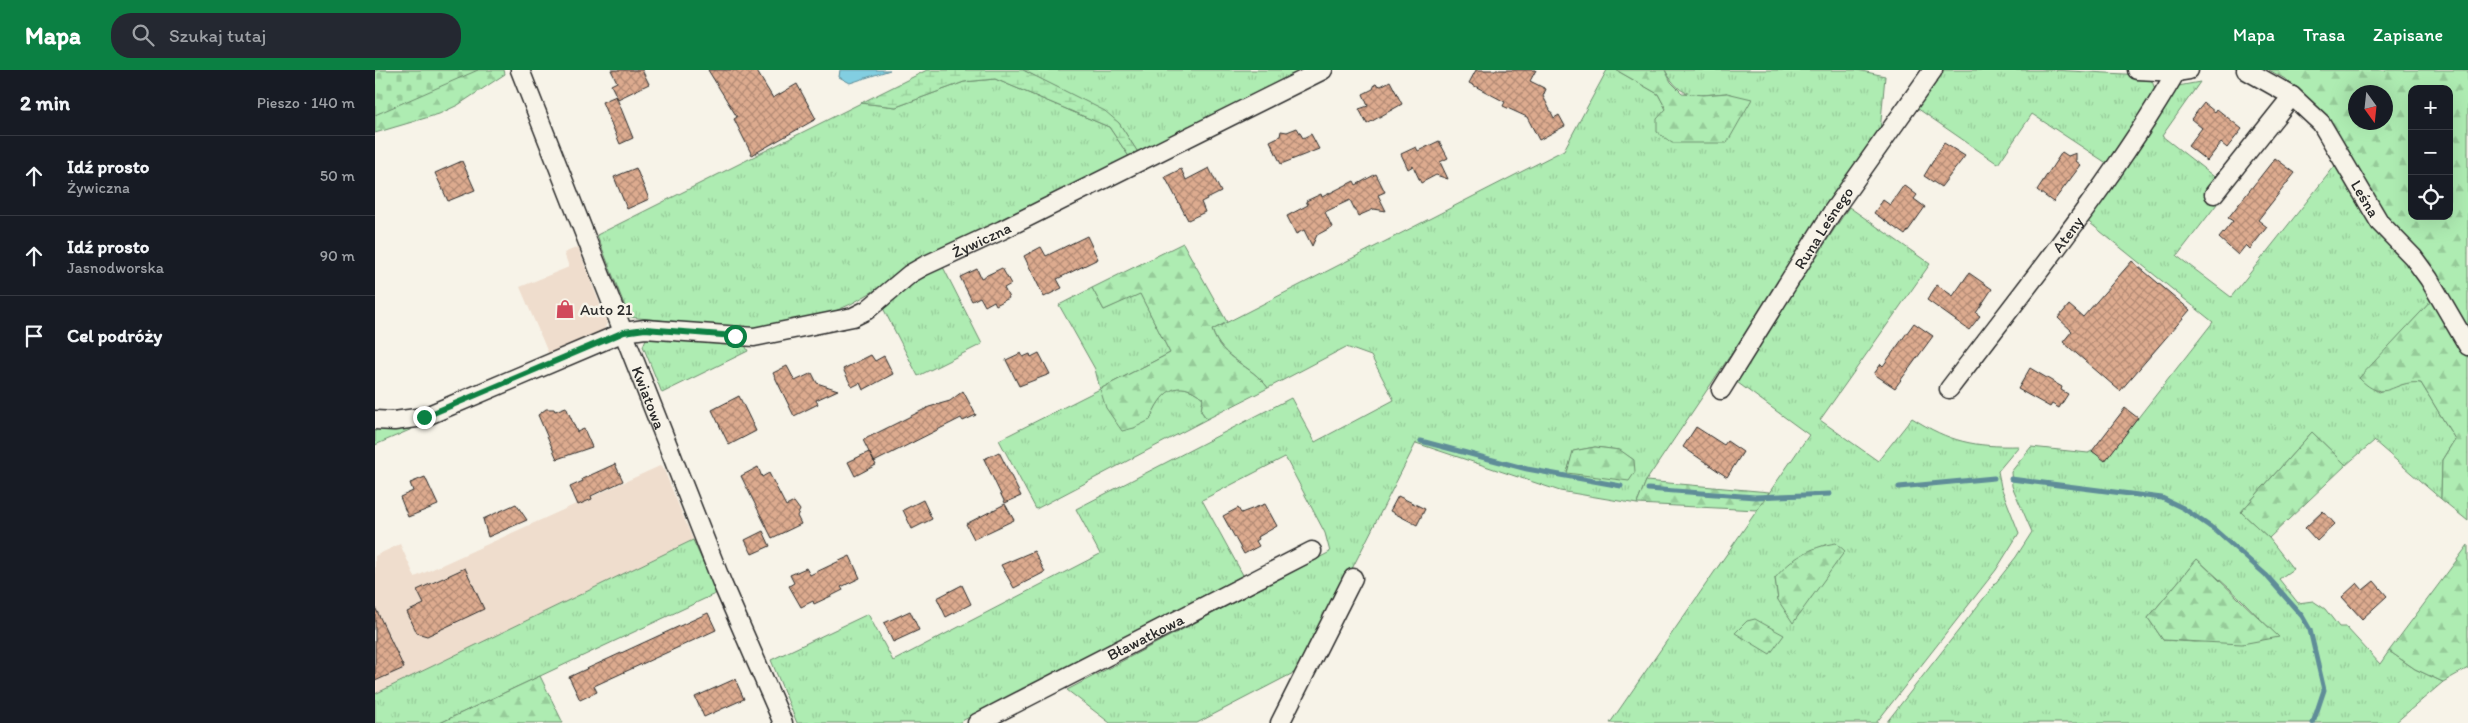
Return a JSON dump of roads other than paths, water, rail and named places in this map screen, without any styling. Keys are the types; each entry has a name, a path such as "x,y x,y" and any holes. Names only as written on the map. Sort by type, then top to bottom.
{"street":[{"name":"Kwiatowa","path":"520,70 722,583 783,723"},
{"name":"Żywiczna","path":"375,420 394,421 424,417 624,332 645,329 754,337 853,317 867,310 910,274 924,266 1002,230 1323,70"},
{"name":"Runa Leśnego","path":"1721,390 1833,210 1933,70"},
{"path":"2137,70 2183,71"},
{"name":"Leśna","path":"2246,70 2292,96 2321,123 2380,223 2413,257 2429,280 2468,346"},
{"name":"Ateny","path":"1949,389 2051,254 2183,71"},
{"path":"2215,194 2292,96"},
{"name":"Bławatkowa","path":"977,723 1312,551"},
{"path":"1279,723 1353,578"}],"water":[{"path":"840,70 890,70 850,83 839,77"}],"waterway":[{"path":"1421,441 1527,469 1621,486"},
{"path":"1899,487 1994,478"},
{"path":"2011,479 2162,498 2183,508 2215,530 2266,575 2302,616 2310,630 2324,690 2313,723"},
{"path":"1648,489 1755,497 1830,494"}],"place":[{"name":"Auto 21","path":"565,309"}]}
